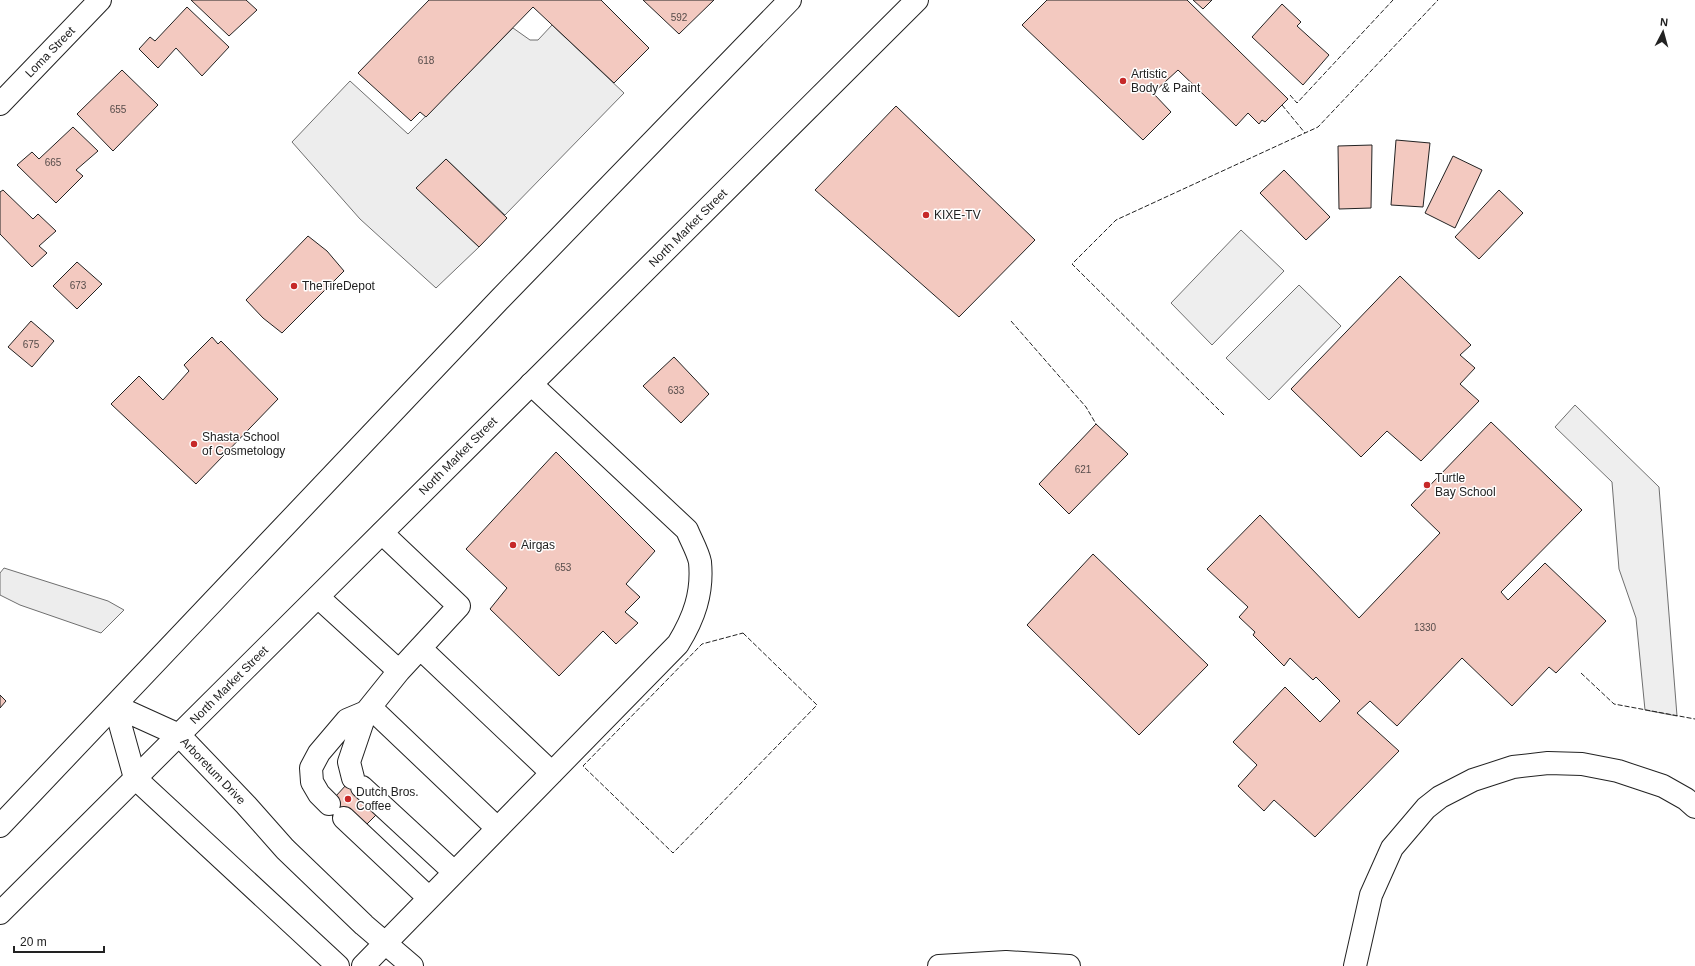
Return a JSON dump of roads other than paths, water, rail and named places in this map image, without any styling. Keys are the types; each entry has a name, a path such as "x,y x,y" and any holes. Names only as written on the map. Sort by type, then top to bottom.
{"main road":[{"name":"Loma Street","path":"0,104 100,0"},
{"path":"0,826 499,300 790,0"},
{"name":"North Market Street","path":"0,913 917,0"},
{"path":"362,966 678,644 691,624 700,593 700,561 687,530 531,384"},
{"path":"382,533 459,606 398,672 369,710 349,762 358,782 454,872"},
{"path":"318,597 398,672"},
{"path":"420,648 552,773"},
{"path":"115,706 136,778 338,966"},
{"name":"Arboretum Drive","path":"115,706 179,735 246,805 285,849 385,943 412,966"},
{"path":"369,710 498,828"},
{"path":"369,710 347,720 319,753 311,768 312,782 319,794 336,811 429,898"},
{"path":"1356,966 1371,894 1392,848 1426,808 1440,797 1473,780 1513,767 1548,763 1582,764 1618,771 1663,786 1686,799 1695,807"},
{"path":"939,966 1006,962 1069,966"}],"place":[{"name":"Artistic Body & Paint","path":"1123,81"},
{"name":"KIXE-TV","path":"926,215"},
{"name":"TheTireDepot","path":"294,286"},
{"name":"Shasta School of Cosmetology","path":"194,444"},
{"name":"Turtle Bay School","path":"1427,485"},
{"name":"Airgas","path":"513,545"},
{"name":"Dutch Bros. Coffee","path":"348,799"}]}
